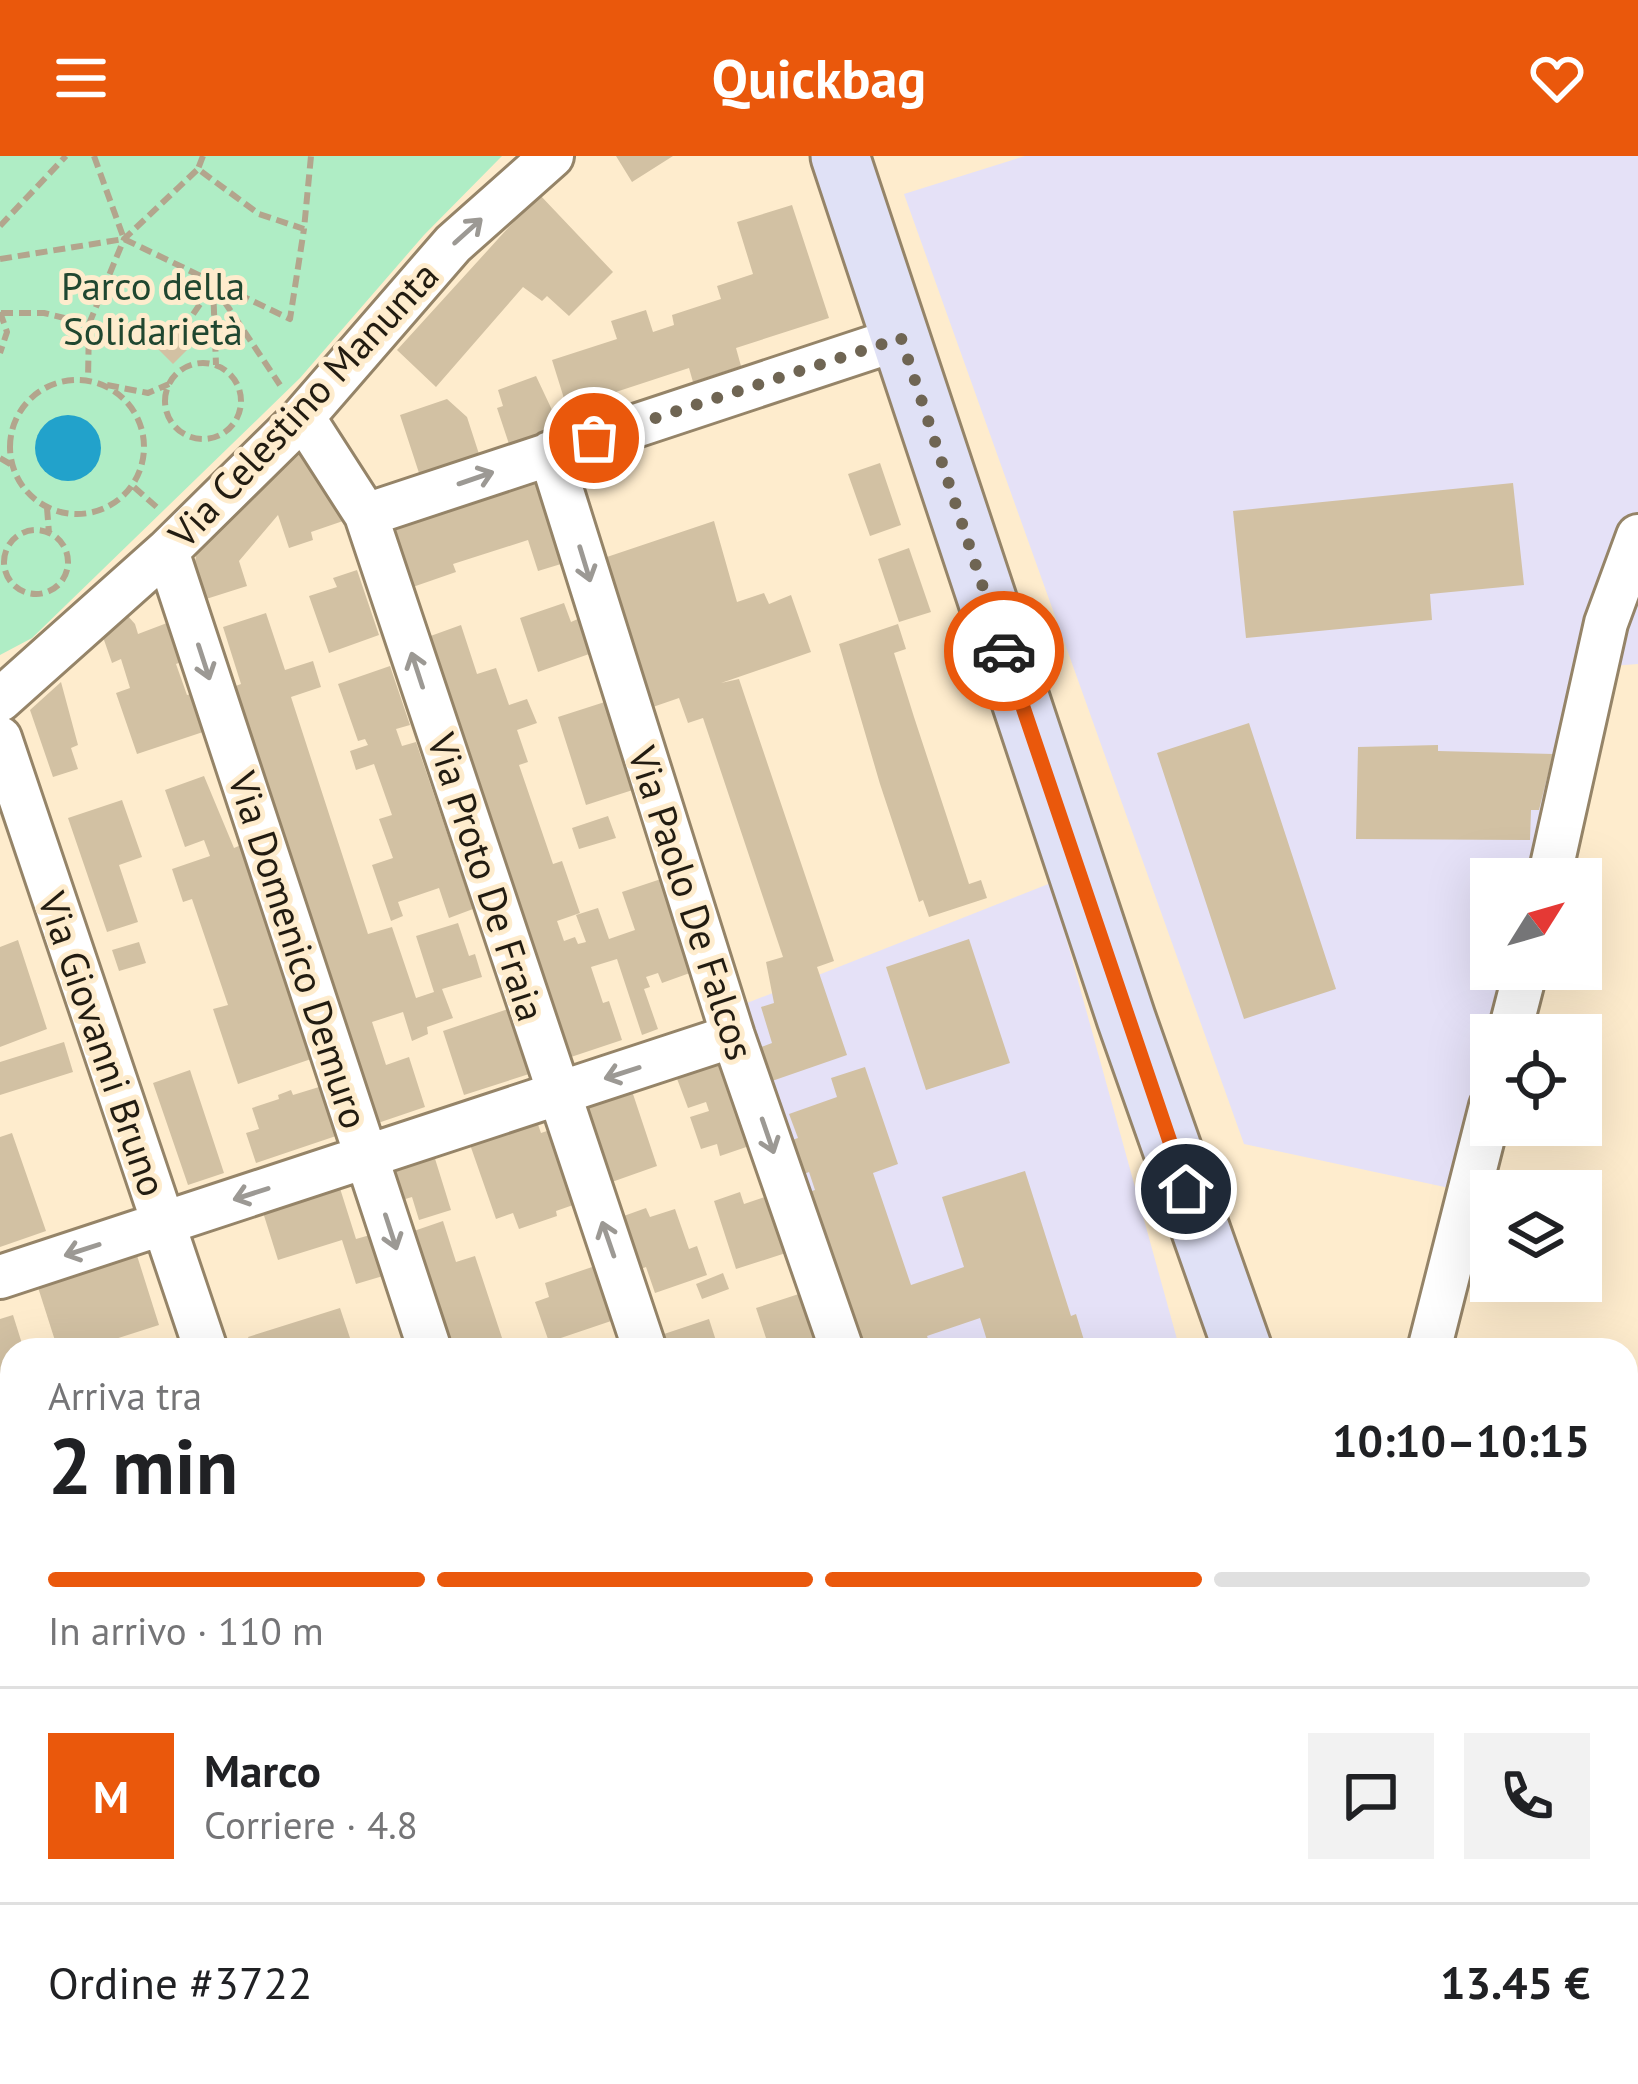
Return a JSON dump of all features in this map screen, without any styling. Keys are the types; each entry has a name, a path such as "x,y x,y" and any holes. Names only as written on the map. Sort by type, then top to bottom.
{"main road":[{"path":"840,156 1239,1338"},
{"path":"1186,1189 1205,1338"}],"street":[{"name":"Via Celestino Manunta","path":"0,700 167,551 303,417 453,244 552,156"},
{"path":"366,515 901,338"},
{"name":"Via Proto De Fraia","path":"303,417 366,515 641,1338"},
{"name":"Via Paolo De Falcos","path":"550,453 733,1036 838,1338"},
{"path":"1554,858 1606,623 1638,536"},
{"name":"Via Domenico Demuro","path":"167,551 426,1338"},
{"name":"Via Giovanni Bruno","path":"0,738 202,1338"},
{"path":"0,1277 733,1036"},
{"path":"1432,1338 1481,1146"}],"path":[{"path":"0,226 66,156"},
{"path":"94,156 124,239"},
{"path":"87,380 88,324 124,239 198,170 203,156"},
{"path":"0,259 124,239 290,319 310,156"},
{"path":"198,170 259,214 304,229"},
{"path":"213,285 303,417"},
{"path":"183,329 213,285"},
{"path":"213,285 216,365"},
{"path":"0,352 8,332 0,313 44,314 88,324"},
{"path":"87,380 110,388 128,403 143,432 144,458 139,476 123,497 104,509 79,515 47,508 21,485 12,465 15,420 34,394 59,382 87,380 148,393 170,383 190,365 216,365 234,380 242,402 235,422 216,437 203,439 178,430 166,412 170,383"},
{"path":"0,458 12,465"},
{"path":"0,469 12,465"},
{"path":"47,508 49,533 65,548 67,571 49,592 27,593 10,581 4,555 19,535 32,530 49,533"}],"shaded area":[{"path":"1025,156 1638,156 1638,664 1598,667 1546,858 1470,858 1470,990 1507,990 1499,1014 1470,1014 1470,1131 1454,1189 1244,1144 904,194"},
{"path":"1051,883 1177,1338 855,1338 737,1007"}],"green space":[{"name":"Parco della Solidarietà","path":"0,156 502,156 424,235 300,378 32,638 0,655"}],"water":[{"path":"68,415 91,425 101,448 91,471 68,481 45,471 35,448 45,425"}],"building":[{"path":"616,156 673,156 632,182"},
{"path":"539,194 613,272 569,316 547,296 542,301 523,287 436,387 397,350"},
{"path":"792,205 829,318 736,348 741,366 693,382 689,368 567,408 552,360 617,339 611,321 646,310 653,332 674,325 672,315 721,299 717,286 753,274 737,222"},
{"path":"170,321 193,344 173,364 150,341"},
{"path":"536,376 560,427 509,444 497,408 503,406 498,390"},
{"path":"447,399 467,417 479,454 419,473 400,415"},
{"path":"301,450 332,488 343,521 311,532 313,540 289,548 278,515 239,561 247,586 203,600 193,570 197,552"},
{"path":"880,463 901,525 870,536 848,474"},
{"path":"535,479 561,564 538,571 528,540 453,564 456,572 407,589 387,528"},
{"path":"1513,483 1524,585 1430,594 1432,620 1246,638 1233,511"},
{"path":"714,521 737,602 764,593 769,604 791,595 811,652 721,683 739,679 834,961 817,967 847,1055 772,1081 761,1047 772,1043 761,1007 774,1003 766,962 783,957 703,718 688,723 679,698 647,709 595,561"},
{"path":"909,548 931,612 899,622 878,559"},
{"path":"357,570 379,635 329,653 309,596 337,587 333,578"},
{"path":"564,603 571,622 580,618 592,653 538,672 520,618"},
{"path":"266,613 285,670 313,661 321,687 291,697 368,934 392,927 416,998 434,992 416,936 458,923 482,977 442,989 453,1018 427,1027 428,1034 412,1041 403,1012 372,1022 386,1065 409,1057 425,1107 375,1124 233,687 241,684 223,627"},
{"path":"127,615 138,634 167,623 181,662 176,664 203,732 137,754 116,693 130,688 121,659 112,663 103,637"},
{"path":"898,624 906,649 894,653 914,717 969,884 981,880 987,898 929,917 923,900 919,902 880,784 839,644"},
{"path":"461,625 477,674 496,668 509,705 527,699 537,723 517,730 528,762 519,765 553,864 562,861 580,913 557,921 564,941 575,937 578,944 586,942 576,915 598,908 609,939 635,930 622,892 670,876 701,969 662,983 658,973 646,977 650,987 644,989 658,1029 642,1035 617,959 591,967 622,1040 568,1058 425,638"},
{"path":"390,666 410,725 396,729 402,746 416,742 473,909 449,918 439,888 398,902 403,916 391,921 372,865 393,858 379,819 392,815 374,764 356,770 350,751 368,745 365,739 358,741 338,684"},
{"path":"61,682 78,745 71,748 78,769 53,777 30,710"},
{"path":"611,700 639,788 586,805 558,717"},
{"path":"1249,723 1336,989 1244,1019 1157,753"},
{"path":"1438,745 1438,751 1553,754 1539,810 1531,810 1530,840 1356,839 1358,747"},
{"path":"204,776 234,848 241,845 314,1058 238,1084 213,1009 228,1005 192,899 183,902 172,869 210,856 204,840 185,847 165,790"},
{"path":"122,800 142,857 119,865 138,922 107,932 68,818"},
{"path":"608,816 616,838 579,849 572,828"},
{"path":"969,939 1010,1063 926,1090 886,967"},
{"path":"18,940 47,1029 0,1047 0,947"},
{"path":"139,942 146,963 119,971 112,950"},
{"path":"508,1009 529,1074 464,1095 443,1031"},
{"path":"64,1042 73,1072 0,1095 0,1062"},
{"path":"726,1047 758,1143 720,1156 717,1144 701,1149 690,1117 709,1111 706,1102 688,1108 676,1076"},
{"path":"865,1067 898,1164 873,1173 911,1285 964,1267 942,1197 1025,1171 1071,1316 1076,1314 1083,1338 986,1338 980,1318 928,1338 858,1338 809,1192 815,1190 792,1140 798,1138 789,1114 837,1097 831,1078"},
{"path":"190,1070 224,1173 188,1185 153,1083"},
{"path":"629,1082 657,1166 609,1183 580,1099"},
{"path":"319,1087 336,1136 256,1163 246,1133 259,1129 252,1108 291,1090 293,1095"},
{"path":"534,1113 541,1133 550,1130 576,1204 519,1229 513,1213 496,1219 467,1136"},
{"path":"12,1133 46,1231 0,1247 0,1137"},
{"path":"432,1149 451,1210 419,1220 412,1197 402,1200 390,1162"},
{"path":"338,1182 356,1239 370,1235 383,1276 356,1284 342,1240 278,1260 261,1206"},
{"path":"740,1192 744,1204 777,1193 795,1250 736,1269 714,1201"},
{"path":"646,1208 650,1217 675,1209 689,1249 697,1246 707,1275 655,1293 646,1267 638,1270 621,1217"},
{"path":"443,1221 456,1262 475,1256 502,1338 446,1338 411,1232"},
{"path":"134,1246 159,1325 118,1338 54,1338 35,1278"},
{"path":"598,1265 617,1319 548,1338 535,1302 549,1297 545,1283"},
{"path":"723,1273 729,1289 702,1299 696,1284"},
{"path":"808,1291 823,1336 766,1338 756,1308"},
{"path":"340,1308 350,1338 248,1338"},
{"path":"13,1315 20,1338 0,1338 0,1319"},
{"path":"709,1319 715,1338 666,1338 664,1334"}],"way so far":[{"path":"594,438 901,338 1004,651"}],"route":[{"path":"1004,651 1186,1189"}]}
